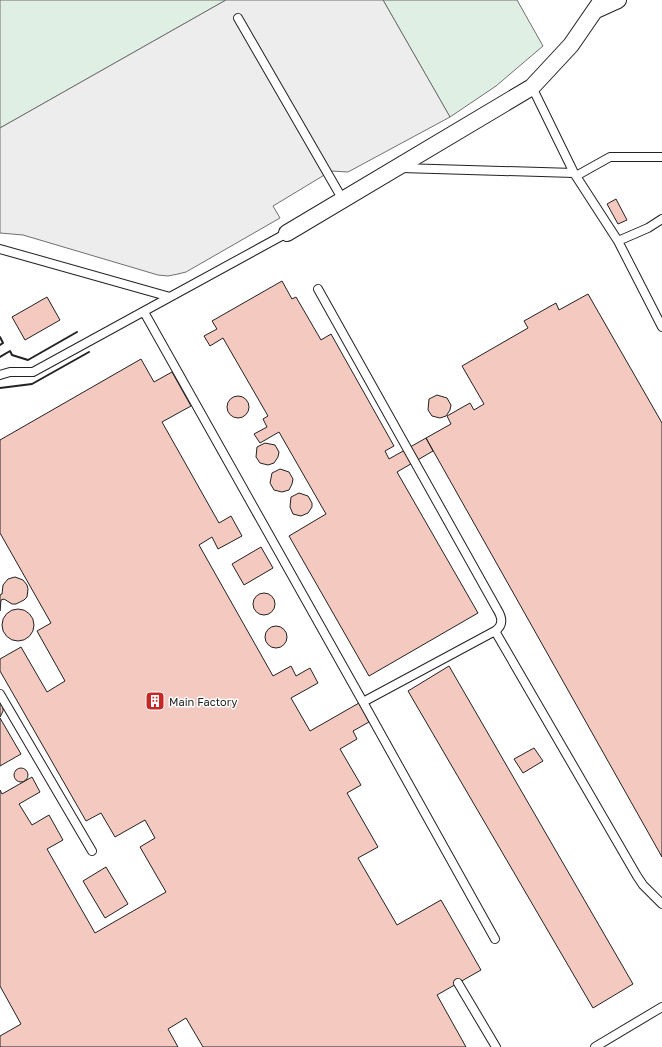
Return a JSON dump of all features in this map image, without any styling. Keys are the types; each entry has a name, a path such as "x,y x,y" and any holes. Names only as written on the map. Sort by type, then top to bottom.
{"street":[{"path":"287,233 532,87 571,45 599,5 618,0"}],"lane":[{"path":"238,18 343,200"},
{"path":"532,87 575,174 618,241 662,327"},
{"path":"397,168 575,174 610,158 662,157"},
{"path":"618,241 648,228 662,219"},
{"path":"0,375 10,372 33,372 287,233"},
{"path":"0,249 170,297"},
{"path":"318,289 497,609 501,622 496,631 363,702"},
{"path":"144,312 495,939"},
{"path":"496,631 637,876 643,885 662,904"},
{"path":"0,694 92,851"},
{"path":"458,983 496,1047"},
{"path":"595,1047 662,1007"}],"green space":[{"path":"0,0 226,0 0,128"},
{"path":"383,0 517,0 543,46 496,86 450,117"}],"shaded area":[{"path":"226,0 383,0 450,117 348,172 331,171 273,206 280,218 186,272 168,276 158,275 23,235 0,233 0,128"}],"building":[{"path":"616,199 627,220 618,224 607,204"},
{"path":"282,281 292,299 296,297 321,340 331,334 394,446 385,451 389,459 426,438 433,451 397,472 478,613 369,676 289,536 326,514 279,432 260,443 254,434 267,427 263,419 268,416 223,338 210,346 204,336 217,329 212,321"},
{"path":"588,294 662,423 662,857 426,438 451,424 447,416 470,403 474,410 484,404 462,366 528,328 524,321 556,303 559,310"},
{"path":"47,297 60,320 25,340 12,317"},
{"name":"Main Factory","path":"141,359 154,382 172,372 191,406 162,422 219,523 231,516 242,536 218,549 212,537 199,545 273,676 291,666 296,676 310,668 318,683 291,698 310,731 359,703 369,722 353,731 357,739 340,749 361,785 347,793 378,847 358,858 397,925 441,900 481,970 437,995 466,1047 203,1047 186,1018 168,1029 178,1047 0,1047 0,1036 21,1024 0,986 0,790 2,794 32,777 40,792 19,804 32,825 49,815 63,840 47,849 95,933 166,892 140,847 155,838 145,820 115,837 101,813 86,821 0,671 0,659 21,647 47,692 65,681 37,631 51,623 0,533 0,440"},
{"path":"437,395 447,398 451,405 446,416 440,418 432,416 428,410 429,399"},
{"path":"234,396 242,396 249,403 249,411 242,418 234,418 227,411 227,403"},
{"path":"265,443 275,445 279,452 274,463 268,465 260,463 256,457 257,447"},
{"path":"280,469 289,472 293,479 289,490 282,492 274,490 270,483 272,473"},
{"path":"299,493 308,496 312,503 312,507 308,513 301,516 293,514 290,507 291,497"},
{"path":"261,547 273,568 244,585 232,564"},
{"path":"15,577 23,580 27,585 27,597 16,604 12,604 4,599 1,600 0,611 0,595 2,594 3,585 8,579"},
{"path":"260,593 268,593 275,600 275,608 268,615 260,615 253,608 253,600"},
{"path":"18,609 24,610 31,616 34,625 33,631 27,638 18,641 12,640 5,634 2,625 3,619 9,612"},
{"path":"272,626 280,626 287,633 287,641 280,648 272,648 265,641 265,633"},
{"path":"449,666 633,984 593,1008 408,691"},
{"path":"0,696 3,704 3,711 0,717"},
{"path":"0,718 21,754 0,766"},
{"path":"534,748 543,761 523,773 514,759"},
{"path":"21,768 26,770 28,775 26,780 21,782 16,780 14,775 16,770"},
{"path":"106,867 128,904 105,918 83,881"}],"wall":[{"path":"0,357 10,351 12,355 28,360 77,332"},
{"path":"0,337 3,343 0,345"},
{"path":"0,388 32,384 89,352"}],"place":[{"name":"Main Factory","path":"155,701"}]}
